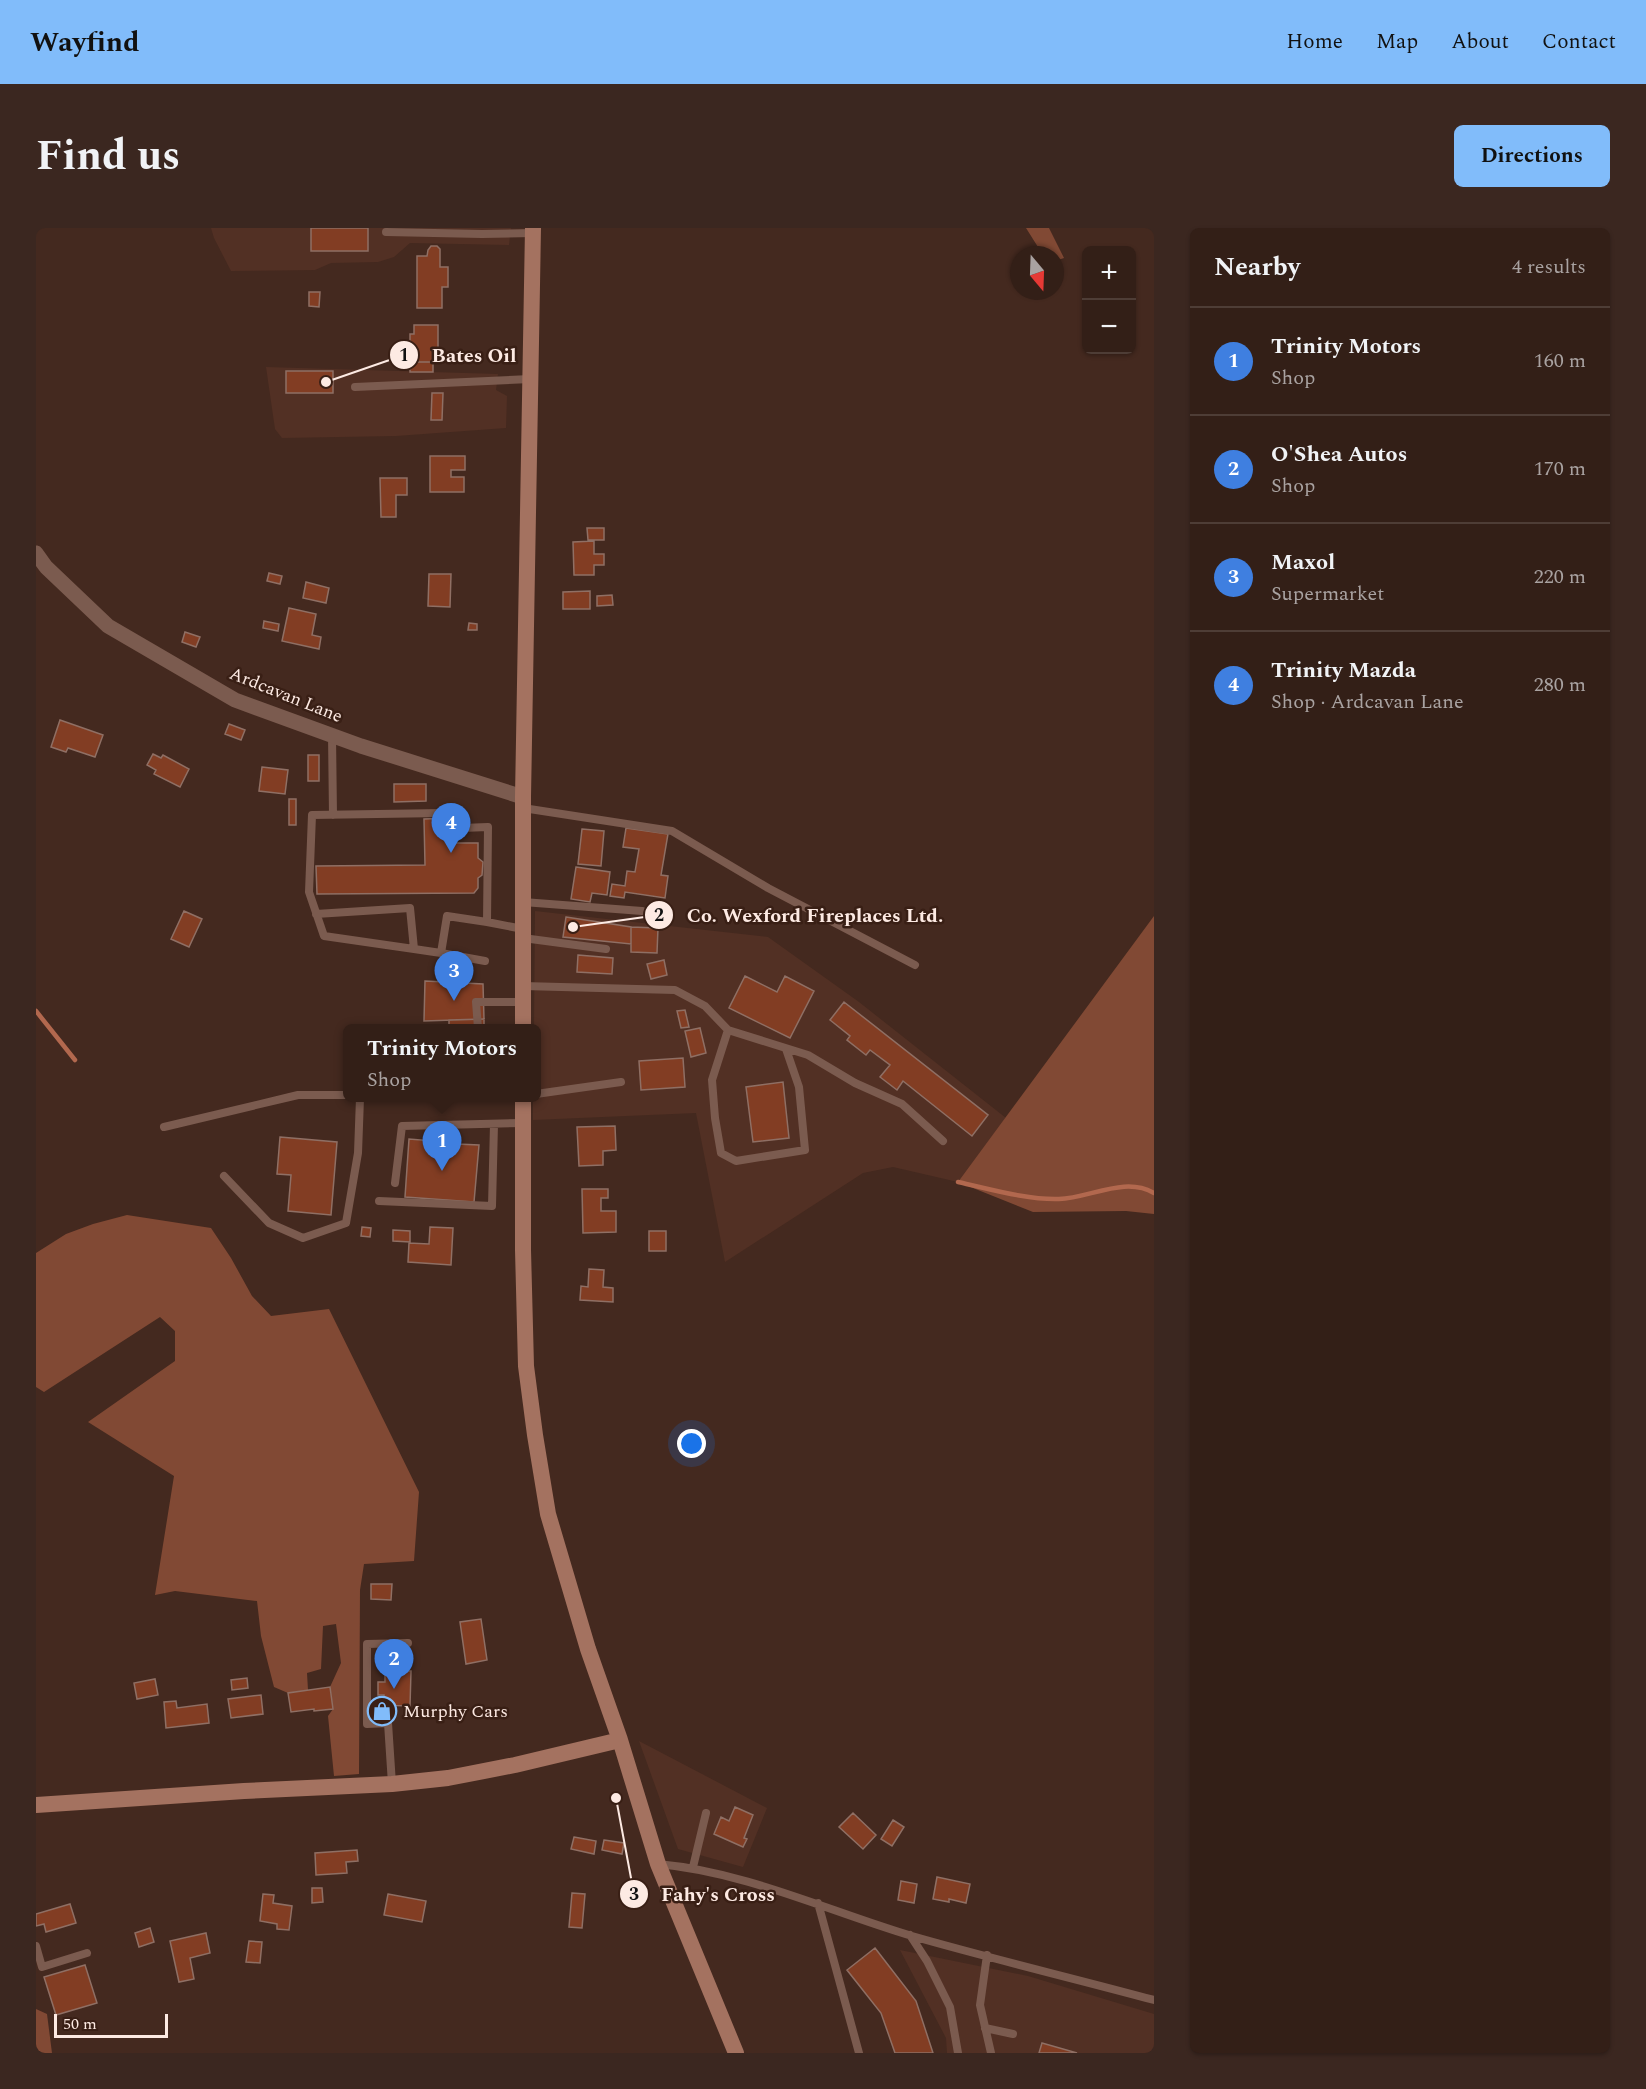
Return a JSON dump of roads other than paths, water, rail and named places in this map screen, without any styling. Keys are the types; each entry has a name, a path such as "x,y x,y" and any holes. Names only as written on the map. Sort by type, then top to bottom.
{"main road":[{"path":"523,1024 523,803 533,231"},
{"path":"523,1102 526,1355 535,1435 548,1514 588,1649 620,1740 658,1864 736,2053"},
{"path":"36,1805 392,1784 448,1778 620,1740"}],"street":[{"name":"Ardcavan Lane","path":"36,553 46,567 108,626 235,700 523,803"}],"lane":[{"path":"386,232 482,234 533,231"},
{"path":"355,387 530,380"},
{"path":"332,735 333,815"},
{"path":"523,803 672,831 768,888 888,953 915,965"},
{"path":"443,813 312,815 309,892 324,936 485,961"},
{"path":"462,828 488,827 487,922"},
{"path":"523,902 642,911"},
{"path":"316,914 410,908 414,949"},
{"path":"441,953 447,916 487,922 523,934 606,949"},
{"path":"478,1024 476,1002 523,994 675,990 705,1006 728,1030 808,1055 855,1083 902,1104 943,1141"},
{"path":"728,1030 712,1080 721,1153 736,1161 805,1150 799,1087 786,1049"},
{"path":"541,1093 621,1082"},
{"path":"164,1127 298,1095 343,1095"},
{"path":"224,1176 269,1224 303,1238 345,1223 358,1153 360,1102"},
{"path":"395,1183 402,1126 523,1123"},
{"path":"379,1201 492,1206 494,1124"},
{"path":"392,1784 388,1723 367,1724 368,1644 408,1643"},
{"path":"693,1867 706,1813"},
{"path":"658,1864 693,1867 818,1903 910,1935 1154,2000"},
{"path":"818,1903 859,2053"},
{"path":"910,1935 927,1961 950,2007 958,2053"},
{"path":"36,1946 42,1967 87,1953"},
{"path":"987,1955 980,2005 991,2053"},
{"path":"985,2028 1013,2034"}],"waterway":[{"path":"36,1011 75,1060"},
{"path":"958,1182 1008,1194 1047,1199 1071,1198 1119,1187 1143,1188 1154,1193"}],"place":[{"name":"Bates Oil","path":"326,382"},
{"name":"Trinity Mazda","path":"451,853"},
{"name":"Co. Wexford Fireplaces Ltd.","path":"573,927"},
{"name":"Maxol","path":"454,1001"},
{"name":"Trinity Motors","path":"442,1171"},
{"name":"O'Shea Autos","path":"394,1689"},
{"name":"Murphy Cars","path":"382,1711"},
{"name":"Fahy's Cross","path":"616,1798"}]}
